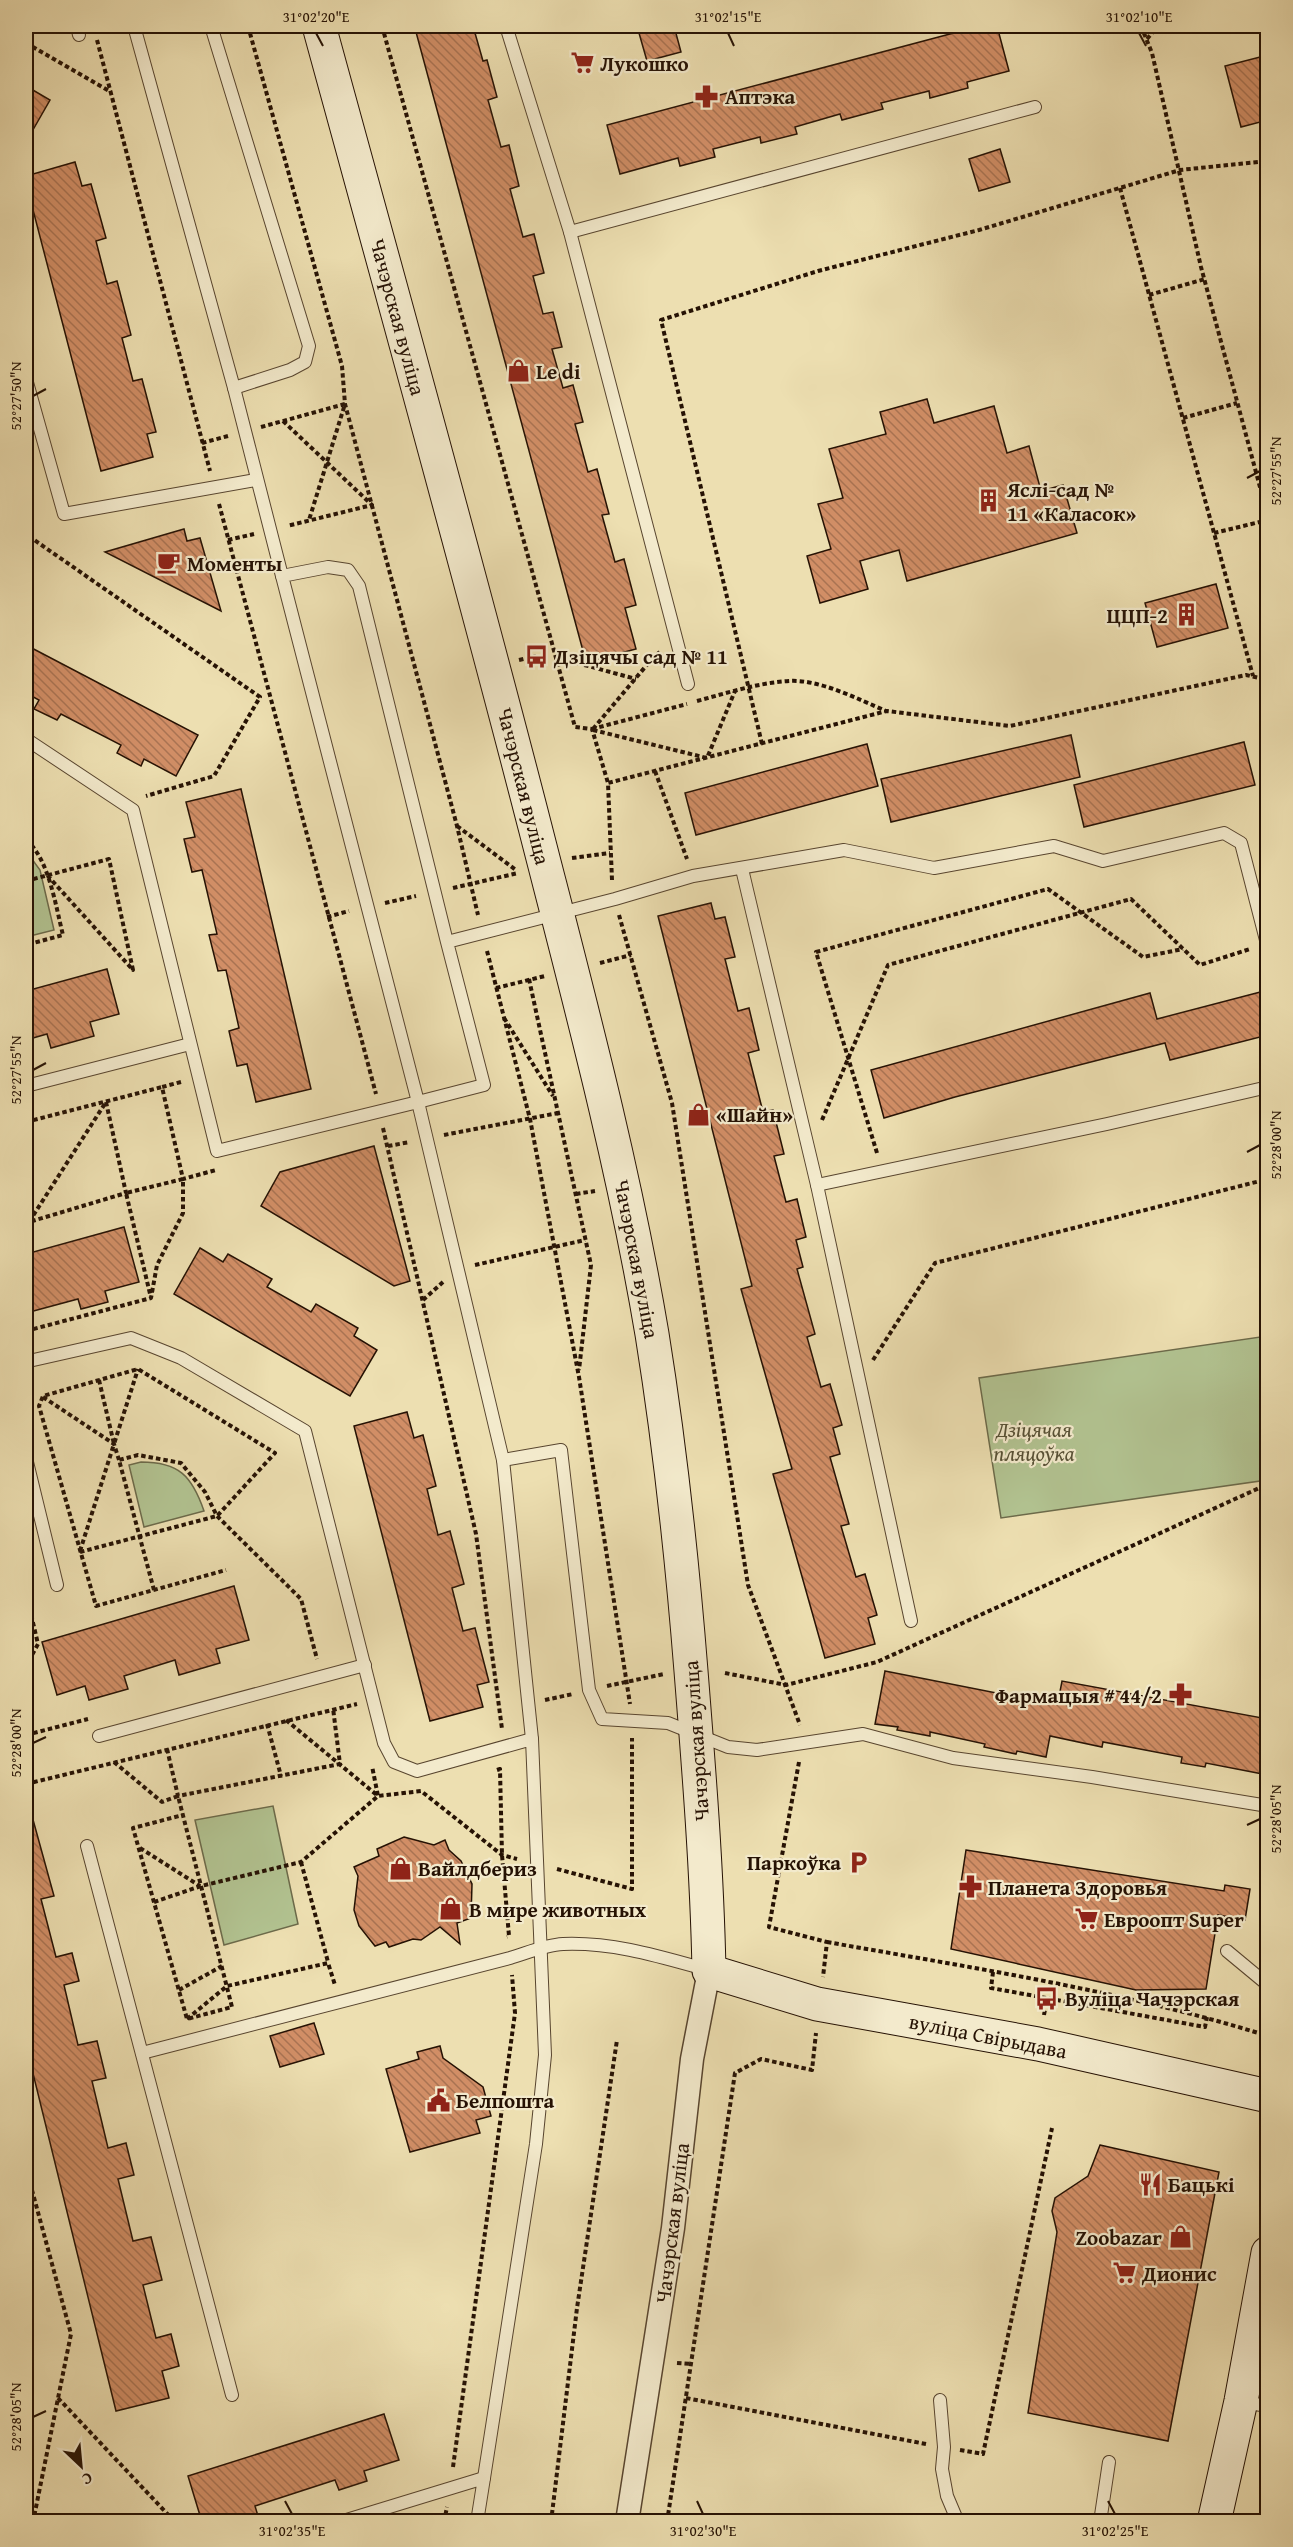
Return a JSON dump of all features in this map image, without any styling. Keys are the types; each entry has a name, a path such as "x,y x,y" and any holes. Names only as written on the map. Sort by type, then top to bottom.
{"main road":[{"name":"Чачэрская вуліца","path":"319,26 491,656 558,913 624,1186 652,1335 681,1541 697,1734 708,1913 709,1971"},
{"name":"вуліца Свірыдава","path":"709,1971 818,2004 1038,2044 1268,2096"},
{"path":"1214,2522 1254,2404 1268,2253"}],"street":[{"name":"Чачэрская вуліца","path":"627,2522 673,2228 692,2059 709,1971"}],"lane":[{"path":"134,26 234,388 418,1102 503,1460 532,1739 545,2055 536,2144 477,2522"},
{"path":"212,26 309,346 305,362 290,370 234,388"},
{"path":"506,26 570,232 688,684"},
{"path":"570,232 1035,107"},
{"path":"26,379 31,414 64,514 256,480"},
{"path":"26,740 133,810 217,1151 484,1085 359,586 348,570 328,567 282,576"},
{"path":"447,942 615,899 693,876 844,850 934,868 1054,846 1103,861 1224,833 1241,843 1267,944"},
{"path":"741,869 818,1185 911,1621"},
{"path":"26,1086 190,1044"},
{"path":"818,1185 1268,1087"},
{"path":"26,1368 29,1361 131,1338 181,1358 305,1431 384,1743 394,1762 417,1771 532,1739"},
{"path":"503,1460 561,1450 589,1690 602,1719 668,1723 728,1747 757,1750 863,1734 953,1758 1092,1777 1268,1806"},
{"path":"26,1458 57,1585"},
{"path":"99,1736 365,1665"},
{"path":"87,1846 232,2395"},
{"path":"142,2053 564,1944 633,1949 709,1971"},
{"path":"1227,1951 1268,1985"},
{"path":"940,2400 944,2447 942,2469 947,2496 958,2522"},
{"path":"1100,2522 1108,2462"},
{"path":"340,2522 484,2478"}],"path":[{"path":"382,26 575,727 592,729 707,758"},
{"path":"1141,26 1147,40 1205,279 1268,519 1214,533"},
{"path":"1147,40 1158,26"},
{"path":"96,37 380,1112 476,1534 500,1709 502,1855 515,2013 444,2522"},
{"path":"26,43 111,93"},
{"path":"762,744 661,320 818,272 979,230 1180,170 1268,161"},
{"path":"1120,188 1253,677"},
{"path":"1149,295 1205,279"},
{"path":"1183,418 1238,403"},
{"path":"202,443 345,404 309,520"},
{"path":"228,540 372,505 283,421"},
{"path":"26,520 28,538 26,545"},
{"path":"26,533 28,538 260,697 214,776 148,797 138,791"},
{"path":"592,729 651,660 676,639"},
{"path":"577,663 636,680"},
{"path":"592,729 748,687 791,680 827,687 887,711 1010,726 1246,675 1268,680"},
{"path":"707,758 735,691"},
{"path":"608,783 887,711"},
{"path":"26,716 35,722"},
{"path":"592,729 608,783 612,886"},
{"path":"655,771 693,876"},
{"path":"457,826 519,873"},
{"path":"26,840 39,856 47,875 63,935 26,945"},
{"path":"572,859 610,853"},
{"path":"26,881 47,875 109,859 133,970 47,875"},
{"path":"883,1171 816,952 1048,889 1143,957 1183,949"},
{"path":"809,1150 888,965 1131,899 1200,965 1267,944"},
{"path":"618,912 672,1103 748,1585 803,1731 769,1927 826,1942 993,1972 1207,2017 1268,2036"},
{"path":"600,963 631,955"},
{"path":"496,988 546,975"},
{"path":"530,980 591,1264 579,1377"},
{"path":"502,1015 555,1099"},
{"path":"26,1122 198,1078"},
{"path":"151,1298 157,1265 183,1213 183,1179 162,1087"},
{"path":"106,1102 151,1298"},
{"path":"27,1221 106,1102"},
{"path":"388,1146 558,1113"},
{"path":"27,1221 216,1171 217,1151"},
{"path":"860,1382 934,1263 1268,1179"},
{"path":"26,1208 27,1221"},
{"path":"423,1300 458,1269 585,1240"},
{"path":"26,1331 151,1298"},
{"path":"43,1396 138,1369 275,1453 217,1516 80,1552"},
{"path":"80,1552 138,1369"},
{"path":"99,1380 118,1460 154,1590"},
{"path":"43,1396 114,1444"},
{"path":"43,1396 39,1406 96,1606 226,1570"},
{"path":"118,1460 138,1455 181,1463 205,1492 217,1516 301,1599 318,1660 306,1662"},
{"path":"725,1673 786,1685 877,1662 1268,1484"},
{"path":"26,1593 38,1644 26,1665"},
{"path":"26,1784 361,1703"},
{"path":"333,1708 340,1764"},
{"path":"26,1735 93,1718"},
{"path":"286,1720 378,1796"},
{"path":"267,1724 281,1776"},
{"path":"167,1749 232,2007 187,2019"},
{"path":"372,1761 378,1796"},
{"path":"114,1762 162,1802 178,1796 340,1764"},
{"path":"489,1772 500,1769"},
{"path":"154,1902 201,1886 301,1862 378,1796 432,1788"},
{"path":"421,1791 502,1855"},
{"path":"183,1815 133,1828 187,2019"},
{"path":"139,1848 201,1886"},
{"path":"301,1862 335,1985 345,1982"},
{"path":"498,1939 509,1936"},
{"path":"823,1977 826,1942"},
{"path":"187,2019 227,1986 328,1963"},
{"path":"179,1990 222,1966"},
{"path":"993,1972 991,1988 1205,2027 1207,2017"},
{"path":"667,2522 735,2073 761,2059 812,2070 816,2032"},
{"path":"551,2522 577,2308 617,2040"},
{"path":"686,2398 983,2454 1052,2128"},
{"path":"26,2168 71,2334 33,2522"},
{"path":"58,2398 175,2522"},
{"path":"1261,2522 1268,2483"}],"green space":[{"path":"26,851 40,870 54,930 26,937"},
{"name":"Дзіцячая пляцоўка","path":"1267,1336 1267,1480 1001,1518 979,1378"},
{"path":"141,1462 165,1465 182,1473 189,1480 204,1511 144,1527 129,1465"},
{"path":"273,1806 298,1924 224,1945 195,1820"}],"building":[{"path":"440,26 473,26 483,61 487,60 497,97 488,100 501,147 509,145 519,186 510,189 523,237 534,234 544,273 533,276 543,314 553,312 562,347 552,349 563,388 573,385 583,422 575,424 588,472 597,469 609,514 602,515 615,562 624,559 636,605 625,608 636,649 586,662 416,32"},
{"path":"637,26 674,26 681,52 647,61"},
{"path":"980,26 997,26 1009,71 967,82 968,88 930,98 929,91 881,103 883,109 842,120 840,114 795,127 797,134 761,143 760,137 713,149 715,157 680,166 678,158 620,174 607,125"},
{"path":"1268,55 1268,120 1241,127 1225,66"},
{"path":"26,86 50,100 26,142"},
{"path":"1000,149 1010,182 979,191 969,159"},
{"path":"75,162 82,186 91,184 106,238 96,241 107,284 117,281 131,335 122,338 133,381 142,379 156,432 147,434 153,457 101,471 26,183 26,176"},
{"name":"Яслі-сад № 11 «Каласок»","path":"927,399 934,423 994,406 1007,453 1029,446 1041,491 1063,485 1077,533 907,581 899,550 860,561 868,589 820,603 807,556 831,549 818,504 843,498 829,449 886,434 880,412"},
{"path":"184,529 187,541 200,538 221,611 105,552"},
{"name":"ЦЦП-2","path":"1216,584 1228,628 1157,647 1145,603"},
{"path":"26,645 198,735 176,776 144,759 141,766 117,753 121,745 61,714 57,720 34,709 39,700 26,693"},
{"path":"1071,735 1080,777 891,822 881,779"},
{"path":"1244,742 1255,785 1084,827 1074,785"},
{"path":"867,744 878,786 696,835 685,793"},
{"path":"241,789 311,1089 256,1102 247,1064 237,1066 229,1031 239,1028 226,970 218,971 209,935 217,934 202,870 192,872 184,839 195,837 186,802"},
{"path":"711,903 715,919 725,917 735,957 725,959 738,1011 749,1008 759,1050 748,1053 763,1112 773,1110 784,1154 774,1156 786,1202 797,1199 806,1237 796,1240 803,1267 797,1269 815,1334 807,1337 821,1387 830,1384 842,1425 833,1428 840,1454 830,1457 849,1524 841,1526 856,1577 865,1574 877,1615 868,1618 875,1644 825,1658 773,1474 792,1469 741,1289 752,1286 658,916"},
{"path":"107,969 119,1014 90,1022 94,1036 51,1048 47,1034 26,1040 26,991"},
{"path":"1268,990 1268,1035 1170,1060 1165,1043 955,1097 884,1118 871,1070 1150,993 1157,1019"},
{"path":"374,1146 410,1281 394,1286 261,1206 280,1172"},
{"path":"124,1227 139,1282 105,1291 108,1302 81,1309 78,1299 26,1313 26,1254"},
{"path":"200,1248 223,1262 228,1254 272,1279 267,1287 311,1312 316,1304 358,1328 354,1336 377,1350 350,1396 174,1294"},
{"path":"407,1412 414,1438 423,1435 436,1486 427,1489 438,1535 450,1531 464,1584 452,1588 463,1631 475,1628 489,1682 477,1685 483,1707 430,1721 354,1426"},
{"path":"234,1586 249,1640 216,1649 220,1663 179,1675 175,1660 124,1676 128,1689 89,1700 85,1686 57,1695 42,1642"},
{"path":"885,1671 1037,1701 1038,1698 1058,1702 1062,1681 1268,1719 1268,1775 1206,1763 1205,1767 1181,1763 1182,1757 1103,1742 1102,1747 1050,1736 1046,1757 1017,1751 1016,1754 984,1747 985,1744 930,1732 930,1736 897,1730 898,1727 875,1724"},
{"path":"32,1816 54,1896 41,1899 56,1957 72,1953 79,1981 64,1985 78,2045 97,2041 106,2078 92,2081 108,2148 126,2143 134,2175 118,2179 133,2241 151,2237 162,2280 143,2285 156,2338 171,2334 179,2366 162,2371 169,2398 116,2411 26,2045 26,1817"},
{"path":"404,1837 434,1845 445,1840 449,1850 461,1861 472,1884 471,1918 457,1923 460,1944 440,1927 421,1940 413,1939 389,1947 386,1942 375,1946 359,1926 354,1910 358,1876 354,1867 379,1856 377,1849"},
{"name":"Евроопт Super","path":"966,1850 1224,1891 1225,1885 1250,1889 1245,1920 1218,1915 1206,1989 1136,1990 951,1949"},
{"path":"314,2023 324,2054 280,2067 270,2036"},
{"path":"440,2046 443,2058 483,2087 491,2116 476,2120 480,2133 410,2152 386,2069 419,2059 417,2052"},
{"name":"Дионис","path":"1100,2145 1219,2172 1168,2441 1028,2413 1057,2232 1052,2211 1055,2198 1088,2176"},
{"path":"384,2414 399,2460 364,2471 367,2481 339,2490 335,2480 255,2506 258,2516 240,2522 229,2522 227,2515 202,2522 188,2476"}],"place":[{"name":"Лукошко","path":"582,63"},
{"name":"Аптэка","path":"707,96"},
{"name":"Le di","path":"518,371"},
{"name":"Яслі-сад № 11 «Каласок»","path":"989,501"},
{"name":"Моменты","path":"169,563"},
{"name":"ЦЦП-2","path":"1186,615"},
{"name":"Дзіцячы сад № 11","path":"536,656"},
{"name":"«Шайн»","path":"698,1114"},
{"name":"Фармацыя # 44/2","path":"1180,1695"},
{"name":"Паркоўка","path":"859,1862"},
{"name":"Вайлдбериз","path":"400,1868"},
{"name":"Планета Здоровья","path":"970,1887"},
{"name":"В мире животных","path":"451,1909"},
{"name":"Евроопт Super","path":"1086,1919"},
{"name":"Вуліца Чачэрская","path":"1047,1998"},
{"name":"Белпошта","path":"438,2100"},
{"name":"Бацькі","path":"1150,2184"},
{"name":"Zoobazar","path":"1180,2237"},
{"name":"Дионис","path":"1124,2273"}]}
